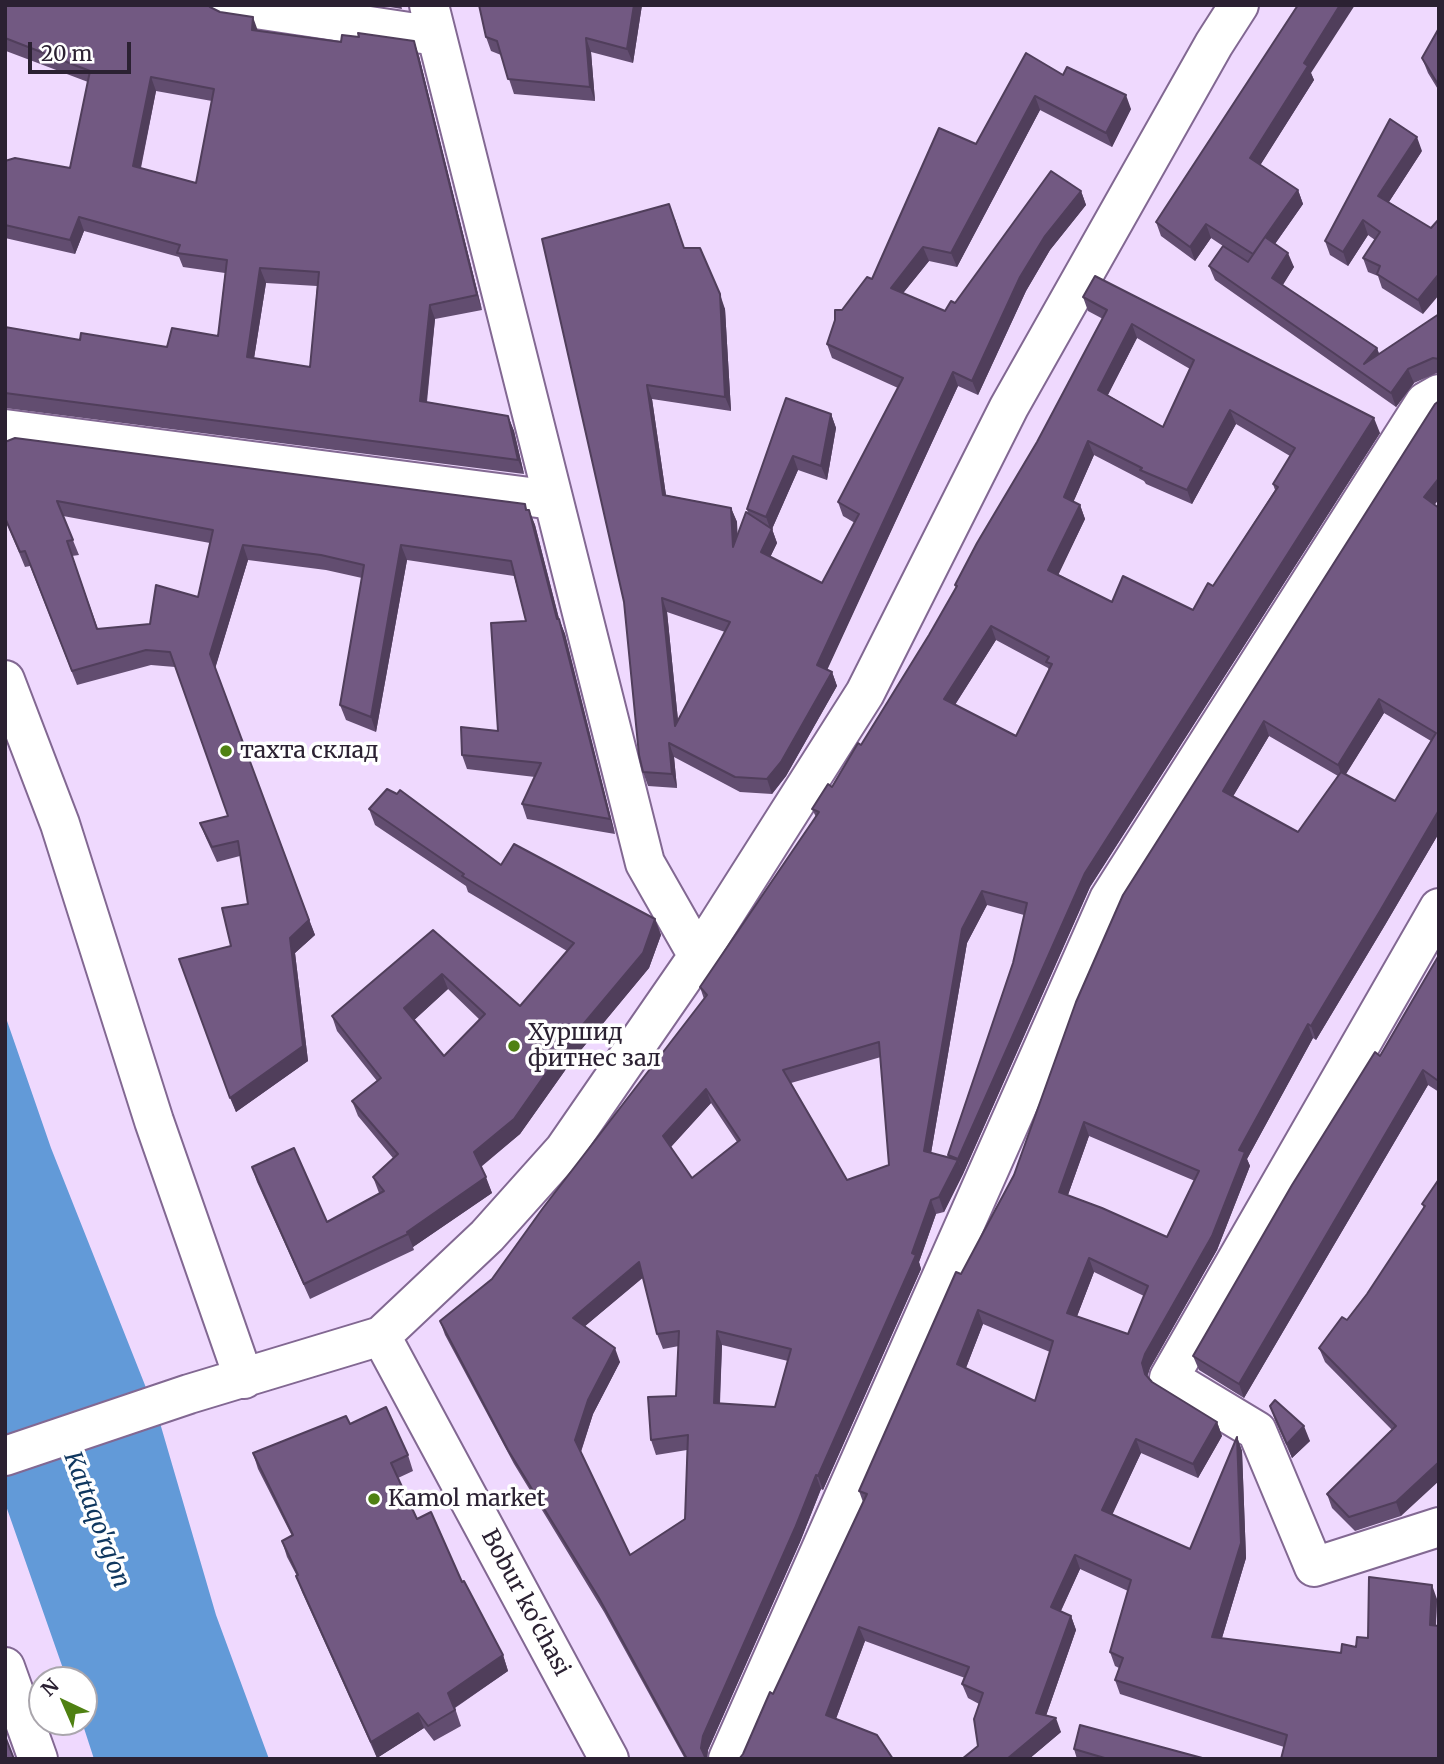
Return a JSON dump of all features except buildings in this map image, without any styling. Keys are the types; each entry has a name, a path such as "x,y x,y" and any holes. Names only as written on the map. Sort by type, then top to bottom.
{"street":[{"path":"229,5 432,20 645,863 698,956"},
{"path":"5,1456 189,1394 381,1336 487,1236 564,1150 698,956 865,693 1009,407 1214,44 1240,5"},
{"path":"728,1759 1109,899 1425,402 1439,394"},
{"path":"5,429 553,500"},
{"path":"5,680 60,824 154,1121 244,1379"},
{"path":"1439,908 1169,1378 1257,1431 1314,1567 1439,1527"},
{"name":"Bobur ko'chasi","path":"381,1336 610,1759"},
{"path":"5,1667 38,1759"}],"water":[{"name":"Kattaqo'rg'on","path":"5,1015 51,1148 160,1423 216,1615 269,1759 94,1759 87,1736 98,1736 98,1666 62,1666 5,1503"}],"place":[{"name":"тахта склад","path":"226,751"},
{"name":"Хуршид фитнес зал","path":"514,1046"},
{"name":"Kamol market","path":"374,1499"}]}
